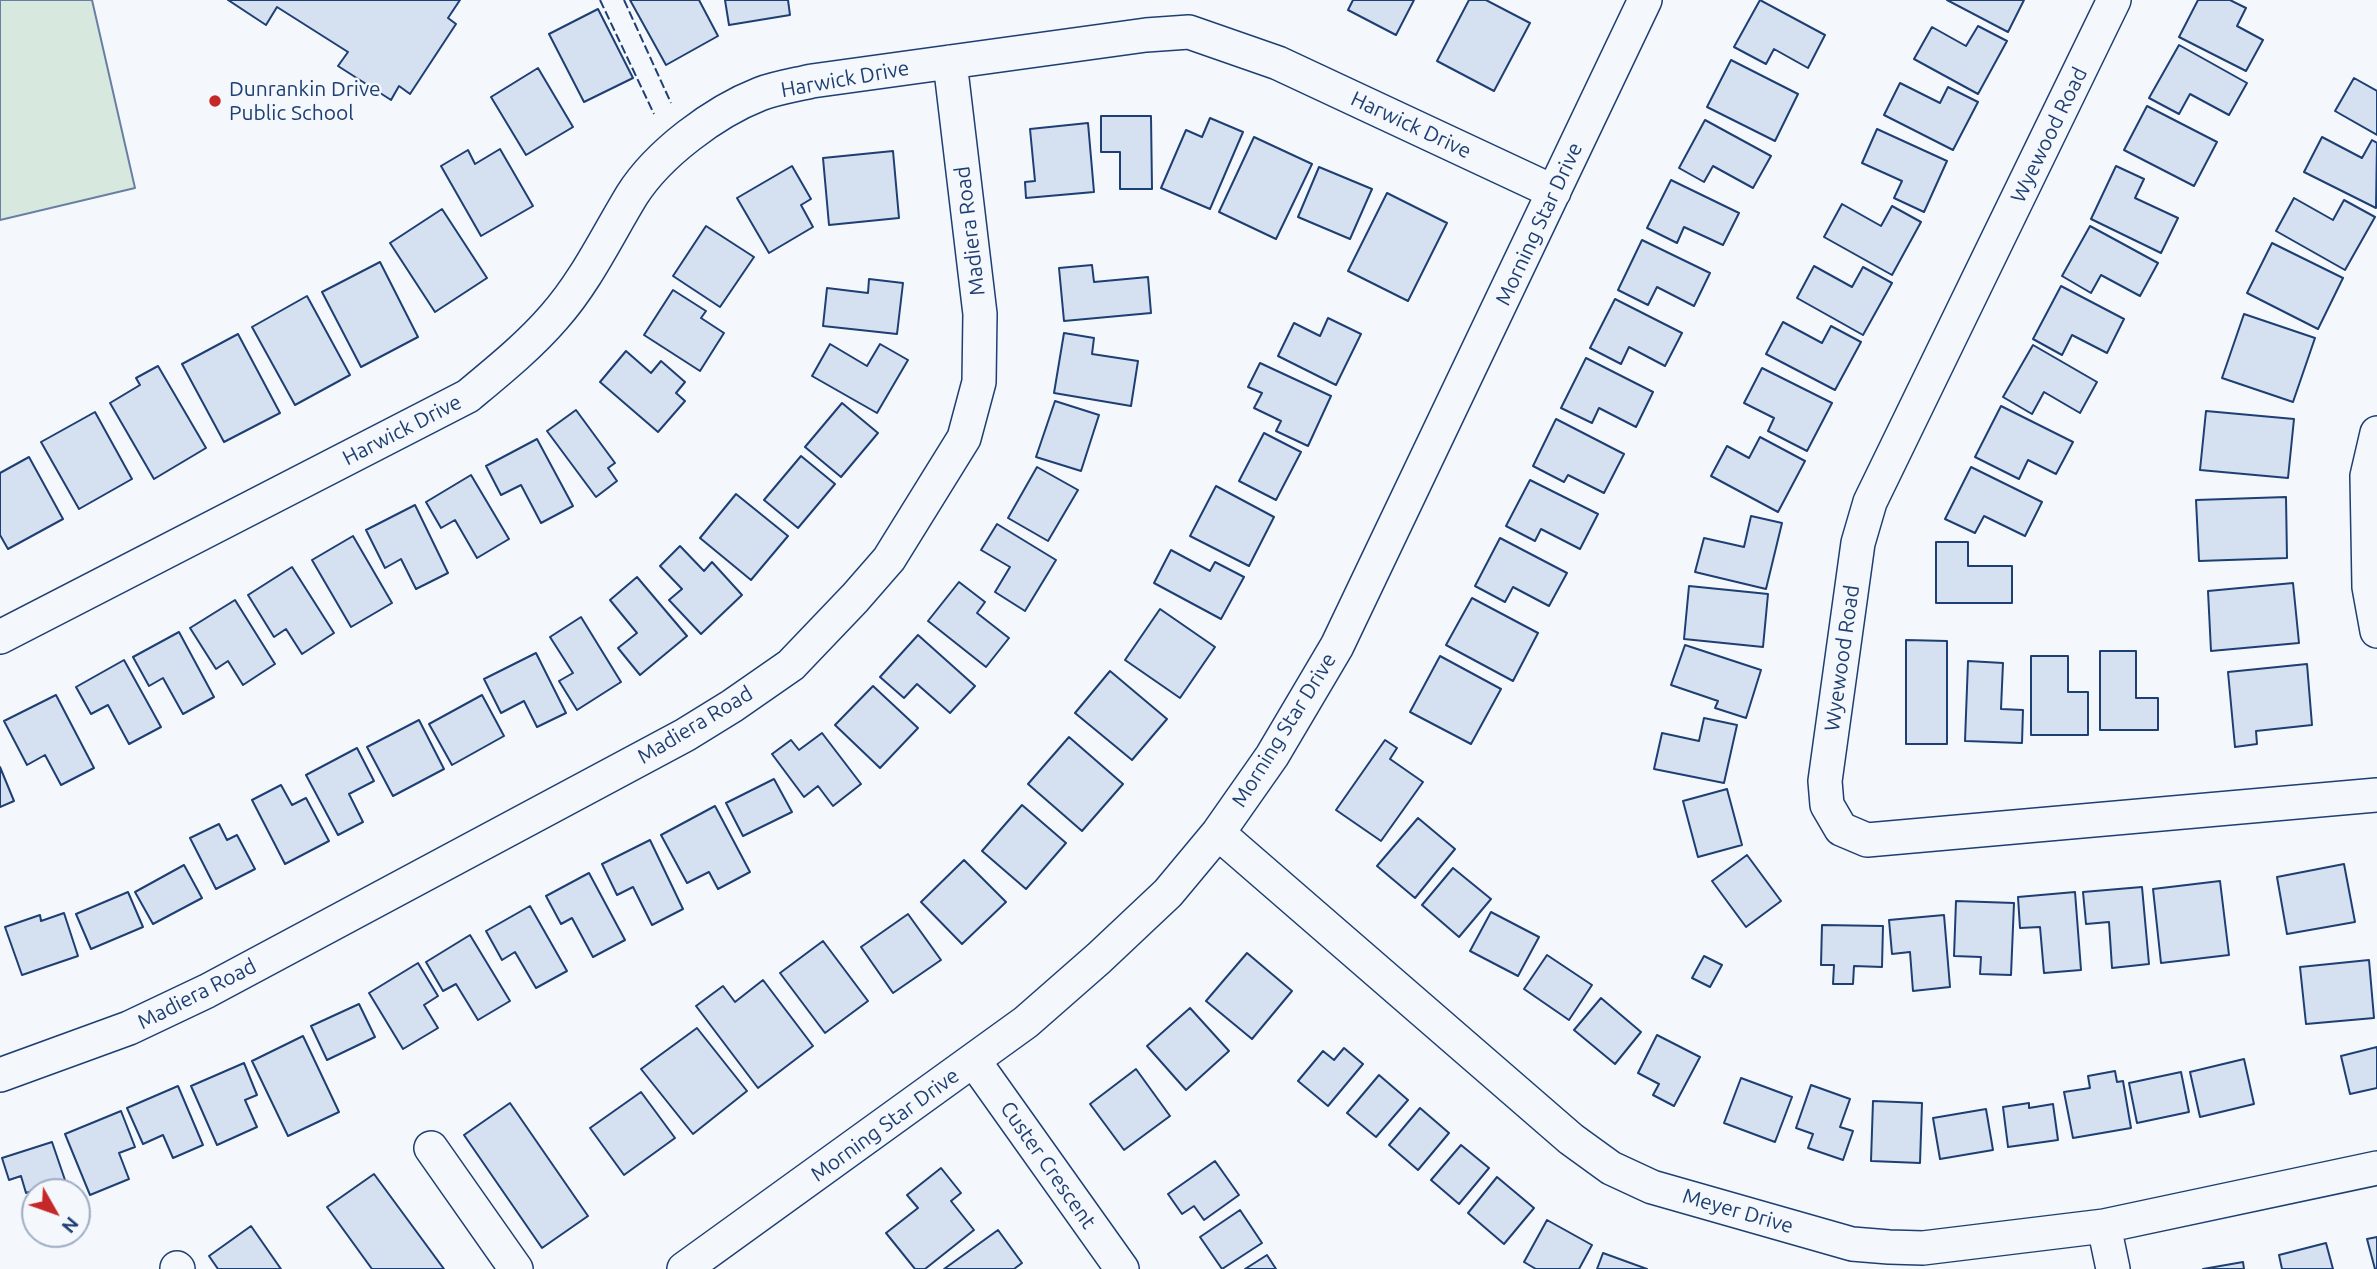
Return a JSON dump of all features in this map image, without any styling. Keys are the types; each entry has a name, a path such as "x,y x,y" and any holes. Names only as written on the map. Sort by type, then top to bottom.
{"street":[{"name":"Morning Star Drive","path":"684,1269 1026,1022 1168,892 1218,833 1301,711 1337,646 1645,0"},
{"name":"Wyewood Road","path":"2114,0 1870,502 1856,556 1825,781 1827,805 1841,829 1867,840 2377,794"},
{"name":"Harwick Drive","path":"0,637 468,396 512,359 555,316 598,254 634,192 665,156 706,122 760,94 812,81 1146,35 1189,32 1278,63 1554,192"},
{"name":"Madiera Road","path":"0,1075 129,1028 207,991 685,734 732,706 791,665 855,598 889,559 964,439 979,382 980,314 950,62"},
{"path":"2377,433 2367,475 2369,587 2377,631"},
{"name":"Meyer Drive","path":"1218,833 1572,1139 1611,1168 1642,1182 1852,1244 1923,1248 2104,1226 2377,1168"},
{"name":"Custer Crescent","path":"974,1061 1122,1269"},
{"path":"431,1148 516,1269"},
{"path":"2104,1226 2113,1269"}],"shaded area":[{"path":"0,0 92,0 135,188 0,220"}],"building":[{"path":"228,0 460,0 448,18 456,24 410,94 399,86 391,100 338,66 348,52 277,7 266,25"},
{"path":"630,0 699,0 718,36 666,65"},
{"path":"725,0 788,0 790,15 729,25"},
{"path":"1353,0 1414,0 1396,35 1348,10"},
{"path":"1469,0 1486,0 1530,23 1494,91 1437,61"},
{"path":"1760,0 1825,35 1808,68 1774,49 1766,64 1734,47"},
{"path":"1947,0 2024,0 2008,32"},
{"path":"2198,0 2230,0 2246,8 2237,26 2263,40 2246,71 2179,37"},
{"path":"598,9 633,78 584,102 549,34"},
{"path":"1978,26 2007,41 1978,94 1914,59 1932,27 1966,46"},
{"path":"2179,45 2247,83 2229,115 2190,94 2179,114 2149,98"},
{"path":"1731,60 1798,94 1775,141 1707,107"},
{"path":"538,68 573,127 526,155 491,97"},
{"path":"2354,78 2377,91 2377,135 2335,111"},
{"path":"1900,83 1940,103 1948,87 1978,102 1953,150 1884,115"},
{"path":"2147,106 2217,142 2194,186 2124,150"},
{"path":"1101,116 1151,116 1152,189 1120,189 1120,152 1101,152"},
{"path":"1210,118 1243,132 1210,209 1161,188 1186,130 1202,137"},
{"path":"1705,120 1771,156 1753,188 1713,166 1704,182 1679,168"},
{"path":"1088,123 1094,192 1026,198 1025,182 1035,181 1030,129"},
{"path":"1877,129 1947,161 1924,212 1894,198 1902,181 1862,163"},
{"path":"1254,137 1312,164 1276,239 1219,212"},
{"path":"2322,137 2362,158 2372,140 2377,143 2376,208 2304,172"},
{"path":"500,149 533,206 481,236 441,166 468,150 475,164"},
{"path":"893,151 899,218 829,225 823,158"},
{"path":"792,166 811,199 801,205 813,227 769,253 737,198"},
{"path":"2116,166 2144,179 2135,198 2178,218 2161,253 2091,219"},
{"path":"1319,167 1372,189 1350,239 1298,217"},
{"path":"1671,180 1739,213 1723,245 1684,227 1677,243 1647,228"},
{"path":"1387,193 1447,223 1408,301 1348,271"},
{"path":"2294,198 2333,220 2344,200 2375,217 2345,270 2276,231"},
{"path":"1842,204 1881,226 1892,206 1921,222 1892,275 1824,237"},
{"path":"442,209 487,278 435,312 390,243"},
{"path":"706,226 754,257 720,307 673,276"},
{"path":"2090,226 2158,263 2140,296 2101,275 2091,293 2062,276"},
{"path":"1642,240 1710,273 1694,306 1657,287 1648,305 1618,290"},
{"path":"2272,243 2343,278 2318,329 2247,293"},
{"path":"380,262 418,337 361,367 322,292"},
{"path":"1092,265 1094,282 1148,277 1151,313 1064,321 1059,268"},
{"path":"1814,266 1852,287 1863,267 1892,283 1863,335 1797,298"},
{"path":"869,279 903,283 897,334 823,326 827,288 868,293"},
{"path":"2061,286 2124,319 2107,353 2072,335 2062,355 2033,339"},
{"path":"673,290 706,311 701,318 724,333 700,371 644,335"},
{"path":"307,296 350,375 295,405 252,327"},
{"path":"1615,299 1682,333 1665,366 1629,347 1621,364 1590,348"},
{"path":"2244,314 2315,338 2293,402 2222,378"},
{"path":"1328,318 1361,334 1336,385 1278,356 1294,323 1320,336"},
{"path":"1783,322 1822,343 1831,326 1861,342 1835,390 1766,354"},
{"path":"1064,333 1094,338 1092,354 1138,361 1131,406 1054,393"},
{"path":"238,334 280,413 224,442 182,364"},
{"path":"830,344 867,366 880,344 908,360 877,413 812,376"},
{"path":"2033,345 2097,382 2080,413 2044,392 2032,414 2003,397"},
{"path":"626,351 651,373 661,361 685,382 676,393 685,401 658,432 600,382"},
{"path":"1586,358 1653,392 1636,427 1599,408 1592,423 1561,408"},
{"path":"1260,363 1331,396 1308,446 1276,431 1281,421 1254,408 1262,393 1248,387"},
{"path":"158,366 206,448 154,479 110,403 140,385 136,378"},
{"path":"1762,368 1832,403 1807,451 1768,431 1774,418 1744,403"},
{"path":"1055,401 1099,415 1081,471 1036,457"},
{"path":"842,403 878,433 841,477 805,447"},
{"path":"2001,406 2073,442 2056,474 2028,460 2019,479 1975,457"},
{"path":"576,410 615,463 608,468 617,481 596,497 547,431"},
{"path":"2206,411 2294,419 2288,478 2200,470"},
{"path":"95,412 132,479 79,509 41,442"},
{"path":"1556,419 1624,454 1604,493 1568,475 1564,482 1533,466"},
{"path":"1264,433 1301,452 1276,500 1239,481"},
{"path":"1760,437 1805,461 1778,512 1711,476 1727,446 1749,458"},
{"path":"537,439 573,506 541,523 521,485 501,495 486,466"},
{"path":"801,456 835,484 798,528 764,500"},
{"path":"29,457 63,519 8,549 0,535 0,473"},
{"path":"1037,467 1078,490 1048,541 1008,518"},
{"path":"1971,467 2042,502 2025,536 1984,516 1975,533 1945,519"},
{"path":"471,475 509,539 477,558 455,520 441,528 426,502"},
{"path":"1530,480 1598,514 1580,549 1541,529 1535,541 1506,526"},
{"path":"1216,486 1274,517 1249,566 1190,536"},
{"path":"736,494 788,536 751,580 700,538"},
{"path":"2286,497 2287,558 2199,561 2196,500"},
{"path":"415,505 448,573 416,589 401,559 385,568 366,530"},
{"path":"1751,516 1782,523 1766,589 1695,572 1704,538 1744,547"},
{"path":"997,524 1056,560 1025,611 995,592 1010,567 981,550"},
{"path":"353,536 392,603 351,627 312,560"},
{"path":"1500,538 1567,573 1549,606 1513,587 1505,602 1475,586"},
{"path":"1936,542 1968,542 1968,566 2012,566 2012,603 1936,603"},
{"path":"680,546 704,571 712,562 742,595 701,634 669,600 682,589 660,566"},
{"path":"1171,550 1210,571 1215,562 1244,577 1221,619 1154,583"},
{"path":"292,567 334,633 302,654 286,629 274,637 248,595"},
{"path":"637,577 687,636 640,675 618,648 637,633 610,600"},
{"path":"959,582 985,602 977,613 1009,638 986,667 928,621"},
{"path":"2293,583 2299,643 2211,651 2208,591"},
{"path":"1689,586 1768,594 1763,647 1684,639"},
{"path":"1472,598 1538,633 1513,681 1446,645"},
{"path":"235,600 275,664 243,685 228,661 216,669 190,628"},
{"path":"1160,609 1215,647 1180,698 1125,660"},
{"path":"581,617 621,682 577,710 559,681 573,673 550,637"},
{"path":"179,632 214,697 183,714 163,678 149,686 133,657"},
{"path":"918,635 975,686 950,713 917,684 904,698 880,677"},
{"path":"1906,640 1947,641 1947,744 1906,744"},
{"path":"1685,645 1761,670 1746,718 1715,708 1718,701 1671,685"},
{"path":"2100,651 2136,651 2136,698 2158,698 2158,730 2100,730"},
{"path":"536,653 566,713 537,727 524,701 501,713 484,679"},
{"path":"1440,656 1501,689 1471,744 1410,712"},
{"path":"2031,656 2068,656 2068,692 2088,692 2088,735 2031,735"},
{"path":"124,660 161,727 129,744 108,705 91,714 76,687"},
{"path":"1968,661 2003,663 2001,709 2023,710 2022,743 1965,741"},
{"path":"2307,664 2312,725 2256,731 2257,744 2235,747 2228,672"},
{"path":"1110,671 1167,719 1132,760 1075,713"},
{"path":"873,686 918,728 880,768 835,725"},
{"path":"56,695 94,768 61,785 45,755 27,765 4,721"},
{"path":"482,695 504,736 452,765 429,724"},
{"path":"1704,718 1737,725 1724,783 1654,769 1662,733 1699,741"},
{"path":"419,720 444,769 393,796 367,747"},
{"path":"822,733 861,784 833,806 818,786 804,797 772,754 791,740 799,750"},
{"path":"1069,737 1123,784 1082,831 1028,784"},
{"path":"1385,740 1397,748 1390,759 1423,782 1381,841 1336,810"},
{"path":"357,748 374,781 349,794 363,822 338,835 306,775"},
{"path":"0,767 14,801 0,807"},
{"path":"774,779 792,812 743,836 726,803"},
{"path":"281,785 292,805 306,798 329,841 285,864 252,800"},
{"path":"1727,789 1742,845 1698,857 1683,801"},
{"path":"1022,805 1066,843 1026,889 982,851"},
{"path":"715,806 750,872 718,889 709,872 687,883 661,835"},
{"path":"1418,818 1455,849 1415,898 1377,866"},
{"path":"219,824 227,840 237,835 255,869 216,889 190,838"},
{"path":"650,840 683,909 652,925 633,887 617,895 602,864"},
{"path":"1747,855 1781,901 1746,927 1712,881"},
{"path":"964,860 1006,902 962,944 921,902"},
{"path":"2344,864 2355,922 2287,934 2277,877"},
{"path":"184,865 202,898 153,924 135,892"},
{"path":"1453,868 1491,899 1459,937 1422,905"},
{"path":"589,873 625,940 593,957 572,918 561,924 546,896"},
{"path":"2220,881 2229,955 2161,963 2153,889"},
{"path":"2142,887 2149,964 2112,968 2109,922 2086,924 2083,892"},
{"path":"128,892 143,927 91,949 76,914"},
{"path":"2075,892 2081,970 2044,973 2040,927 2020,928 2018,897"},
{"path":"1956,901 2014,903 2011,975 1980,974 1981,957 1954,956"},
{"path":"530,906 567,971 536,988 515,952 502,960 486,931"},
{"path":"1491,912 1539,937 1518,976 1470,951"},
{"path":"64,913 78,956 22,975 5,927 40,915 41,921"},
{"path":"908,914 941,960 893,993 861,947"},
{"path":"1944,915 1950,987 1913,991 1910,952 1892,954 1889,920"},
{"path":"1822,925 1883,926 1882,967 1854,966 1853,984 1833,984 1834,965 1821,965"},
{"path":"470,935 510,1001 478,1020 456,984 443,991 426,962"},
{"path":"823,941 868,1001 825,1033 780,973"},
{"path":"1247,953 1292,991 1252,1039 1206,1001"},
{"path":"1547,955 1592,985 1569,1020 1524,989"},
{"path":"1704,956 1722,965 1710,987 1692,978"},
{"path":"2369,960 2374,1018 2306,1024 2300,967"},
{"path":"418,963 438,996 424,1005 438,1028 403,1049 369,993"},
{"path":"763,980 813,1046 758,1088 696,1006 723,986 735,1002"},
{"path":"1601,998 1641,1032 1615,1064 1574,1030"},
{"path":"359,1004 375,1037 327,1060 311,1026"},
{"path":"1190,1008 1229,1051 1186,1090 1147,1046"},
{"path":"697,1028 747,1091 693,1134 641,1069"},
{"path":"1657,1035 1700,1057 1674,1106 1653,1095 1659,1084 1638,1073"},
{"path":"303,1036 339,1112 288,1136 252,1061"},
{"path":"2377,1047 2377,1088 2350,1094 2341,1056"},
{"path":"1344,1048 1363,1064 1328,1106 1298,1081 1323,1051 1334,1060"},
{"path":"2244,1059 2254,1104 2200,1117 2190,1072"},
{"path":"244,1063 257,1095 245,1100 257,1127 217,1145 191,1086"},
{"path":"1136,1069 1170,1116 1124,1150 1090,1104"},
{"path":"2115,1071 2117,1082 2123,1081 2131,1128 2073,1138 2064,1092 2090,1088 2088,1076"},
{"path":"2181,1072 2189,1112 2137,1123 2129,1083"},
{"path":"1379,1075 1408,1100 1376,1137 1347,1113"},
{"path":"1741,1078 1792,1097 1775,1142 1724,1123"},
{"path":"1811,1085 1850,1099 1840,1127 1853,1131 1843,1160 1808,1148 1813,1134 1796,1128"},
{"path":"178,1086 203,1145 173,1158 163,1135 143,1144 127,1108"},
{"path":"641,1092 675,1138 624,1175 590,1128"},
{"path":"1873,1101 1922,1103 1920,1163 1871,1161"},
{"path":"510,1103 588,1216 542,1248 464,1135"},
{"path":"2029,1103 2029,1108 2053,1104 2058,1140 2008,1147 2003,1107"},
{"path":"1420,1108 1449,1133 1418,1170 1389,1145"},
{"path":"1986,1109 1993,1150 1940,1159 1933,1118"},
{"path":"121,1111 135,1147 119,1153 129,1179 91,1195 91,1178 83,1178 65,1134"},
{"path":"52,1142 64,1178 21,1176 9,1180 2,1158"},
{"path":"1461,1145 1489,1168 1459,1204 1431,1180"},
{"path":"1215,1161 1239,1195 1204,1220 1194,1206 1182,1214 1168,1194"},
{"path":"941,1168 961,1193 951,1201 974,1230 925,1269 915,1269 886,1233 918,1208 907,1195"},
{"path":"374,1174 444,1269 372,1269 327,1207"},
{"path":"1497,1177 1534,1208 1504,1244 1468,1213"},
{"path":"1240,1210 1262,1243 1222,1269 1200,1237"},
{"path":"1547,1220 1592,1245 1579,1269 1536,1269 1524,1262"},
{"path":"251,1226 281,1269 218,1269 209,1256"},
{"path":"998,1230 1022,1263 1014,1269 944,1269"},
{"path":"2377,1237 2377,1269 2375,1269 2367,1239"},
{"path":"2326,1243 2333,1269 2282,1269 2279,1255"},
{"path":"1603,1253 1647,1269 1597,1269"},
{"path":"1267,1255 1276,1269 1245,1269"},
{"path":"2243,1262 2244,1269 2203,1269"}],"fence":[{"path":"600,0 654,114"},
{"path":"624,0 671,103"}],"place":[{"name":"Dunrankin Drive Public School","path":"215,101"}]}
